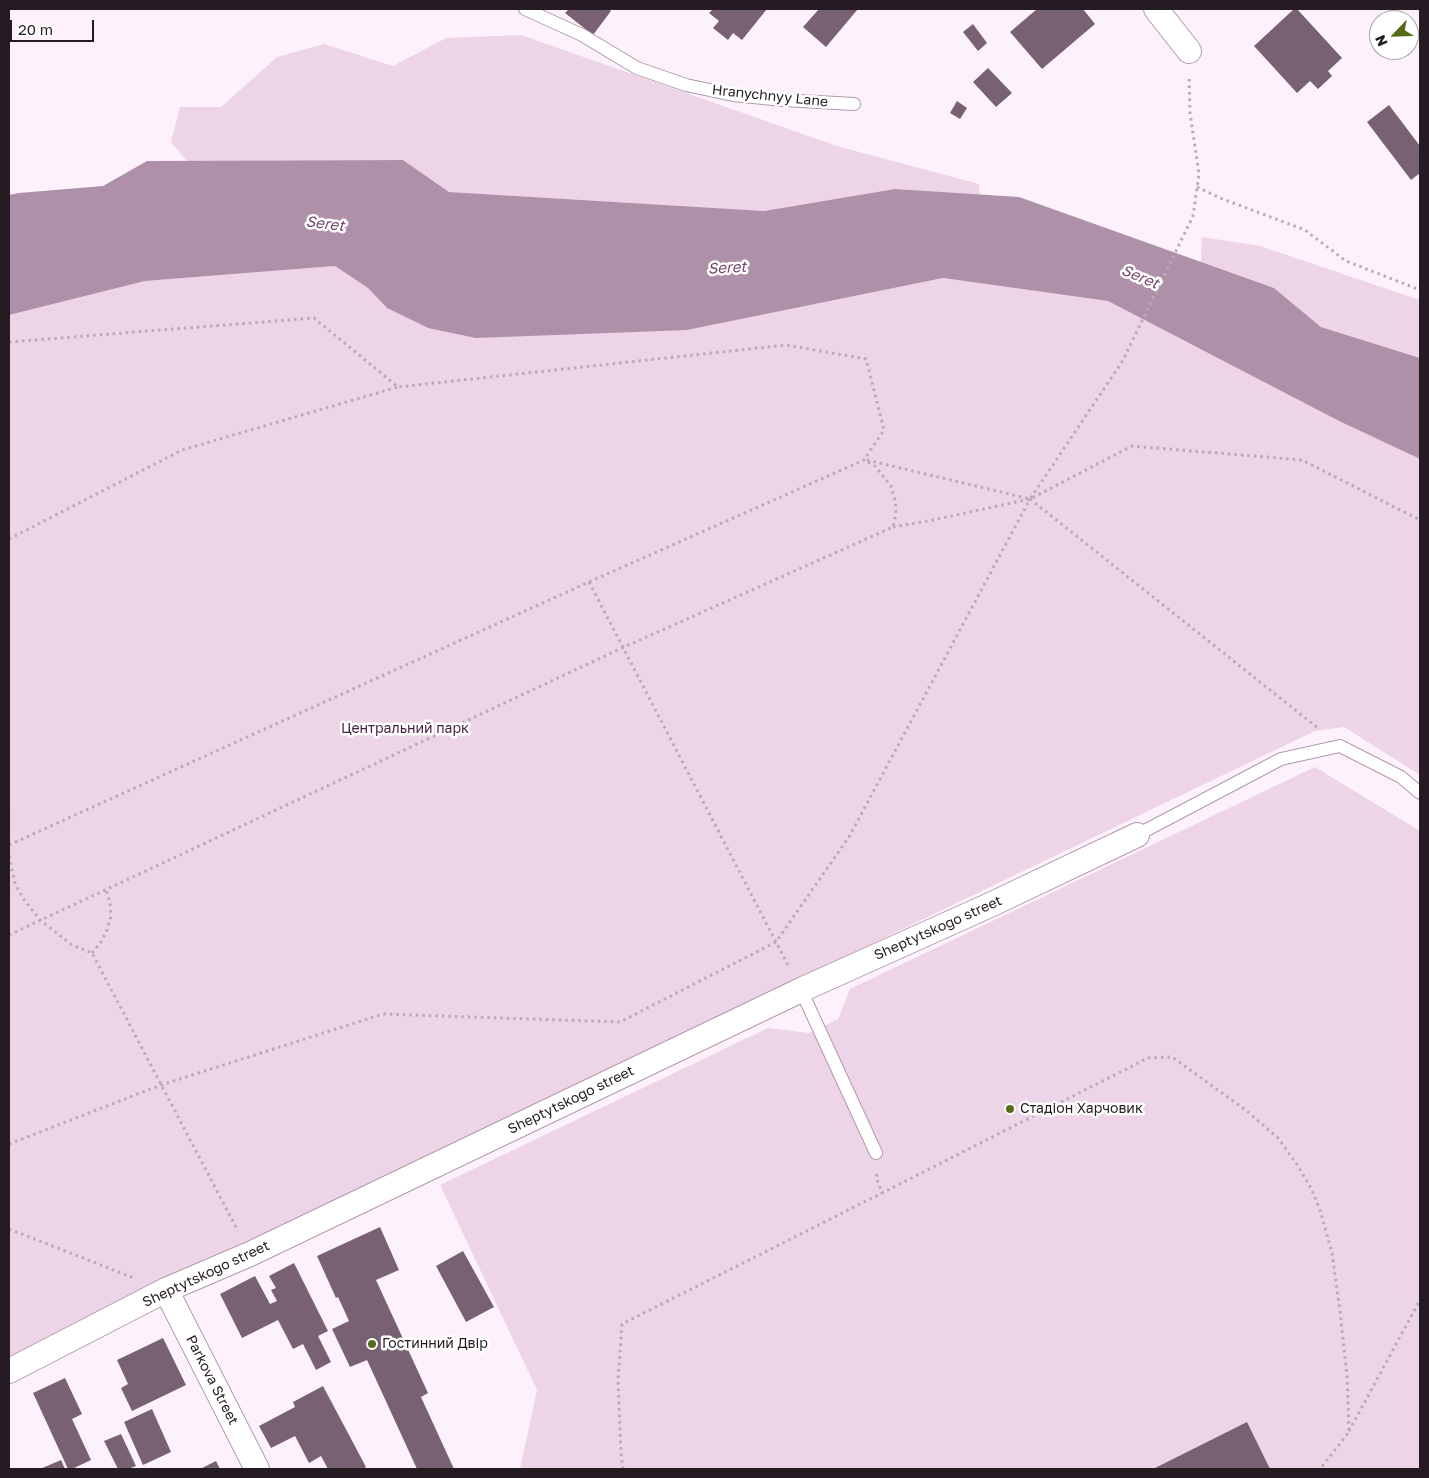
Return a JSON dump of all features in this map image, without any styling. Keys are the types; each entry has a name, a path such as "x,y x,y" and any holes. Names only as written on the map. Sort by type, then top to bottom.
{"street":[{"path":"1156,9 1189,51"},
{"name":"Sheptytskogo street","path":"9,1371 166,1290 250,1254 801,990 990,905 1137,835"},
{"name":"Parkova Street","path":"166,1290 257,1469"}],"lane":[{"name":"Hranychnyy Lane","path":"525,9 582,35 637,68 686,85 733,95 854,104"},
{"path":"1137,835 1281,759 1340,746 1401,777 1420,793"},
{"path":"801,990 876,1153"}],"path":[{"path":"9,1144 161,1085 383,1014 620,1022 776,942 849,837 1030,499 1122,362 1193,216 1199,174 1190,113 1189,51"},
{"path":"1197,187 1220,198 1305,230 1346,261 1420,290"},
{"path":"9,342 314,318 398,387"},
{"path":"9,539 182,450 398,387 786,345 866,359 884,430 864,460 9,844"},
{"path":"9,935 622,648 893,527 1030,499 1132,446 1302,460 1420,520"},
{"path":"864,460 1030,499 1340,746"},
{"path":"864,460 875,466 891,486 896,514 893,527"},
{"path":"589,582 801,990"},
{"path":"9,812 9,828"},
{"path":"9,856 15,884 40,920 72,945 92,953 250,1254"},
{"path":"92,953 108,930 110,903 106,890"},
{"path":"623,1469 620,1445 618,1381 622,1324 1148,1058 1172,1057 1248,1111 1278,1138 1312,1190 1327,1231 1332,1253 1344,1344 1348,1432"},
{"path":"876,1153 882,1158 882,1164 876,1177 882,1193"},
{"path":"9,1229 166,1290"},
{"path":"1320,1469 1348,1432 1420,1300"}],"green space":[{"path":"521,35 837,146 979,184 980,195 895,189 764,211 449,192 403,160 187,161 171,142 180,107 221,107 277,57 324,44 393,66 446,38"},
{"path":"1202,237 1260,246 1420,300 1420,358 1321,327 1274,288 1201,262"},
{"name":"Центральний парк","path":"335,266 368,288 387,308 428,328 687,330 943,278 1108,301 1339,421 1420,459 1420,775 1344,727 1315,731 9,1358 9,315 145,281"},
{"name":"Стадіон Харчовик","path":"1315,767 1420,831 1420,1469 520,1469 537,1390 440,1185 768,1028 809,1033 838,1019 850,989"}],"water":[{"name":"Seret","path":"403,160 449,192 764,211 895,189 1019,197 1274,288 1321,327 1420,358 1420,459 1339,421 1108,301 943,278 687,330 476,338 428,328 387,308 368,288 335,266 145,281 9,315 9,195 103,186 147,161"}],"building":[{"path":"569,9 608,9 611,11 593,35 565,13"},
{"path":"713,9 767,9 742,40 733,33 728,40 713,28 719,21 709,13"},
{"path":"819,9 858,9 826,47 803,27"},
{"path":"1037,9 1083,9 1095,24 1042,69 1010,32"},
{"path":"1294,9 1297,9 1342,58 1328,71 1332,76 1318,89 1310,81 1297,93 1254,46"},
{"path":"973,24 987,43 978,51 963,32"},
{"path":"988,68 1012,93 996,107 973,82"},
{"path":"957,101 967,108 960,119 950,113"},
{"path":"1389,105 1420,146 1420,173 1411,180 1367,122"},
{"name":"Гостинний Двір","path":"380,1227 399,1270 376,1280 428,1393 421,1397 454,1469 417,1469 367,1360 350,1367 332,1329 349,1321 338,1297 336,1298 317,1256"},
{"path":"463,1251 494,1307 466,1322 436,1266"},
{"path":"294,1263 328,1331 318,1336 331,1362 316,1370 303,1344 293,1349 278,1320 242,1338 220,1294 255,1276 270,1304 277,1301 271,1290 276,1288 269,1276"},
{"path":"163,1338 186,1385 132,1411 121,1388 128,1384 117,1360"},
{"path":"65,1378 82,1414 72,1419 91,1460 72,1469 68,1469 33,1393"},
{"path":"323,1386 366,1467 363,1469 328,1469 321,1456 309,1463 295,1436 271,1448 259,1426 295,1407 293,1402"},
{"path":"152,1409 171,1452 143,1465 124,1422"},
{"path":"1247,1422 1270,1469 1153,1469"},
{"path":"121,1434 136,1466 128,1469 118,1469 104,1441"},
{"path":"61,1460 65,1469 40,1469"},
{"path":"216,1461 220,1469 200,1469"}],"place":[{"name":"Стадіон Харчовик","path":"1010,1109"},
{"name":"Гостинний Двір","path":"372,1344"}]}
